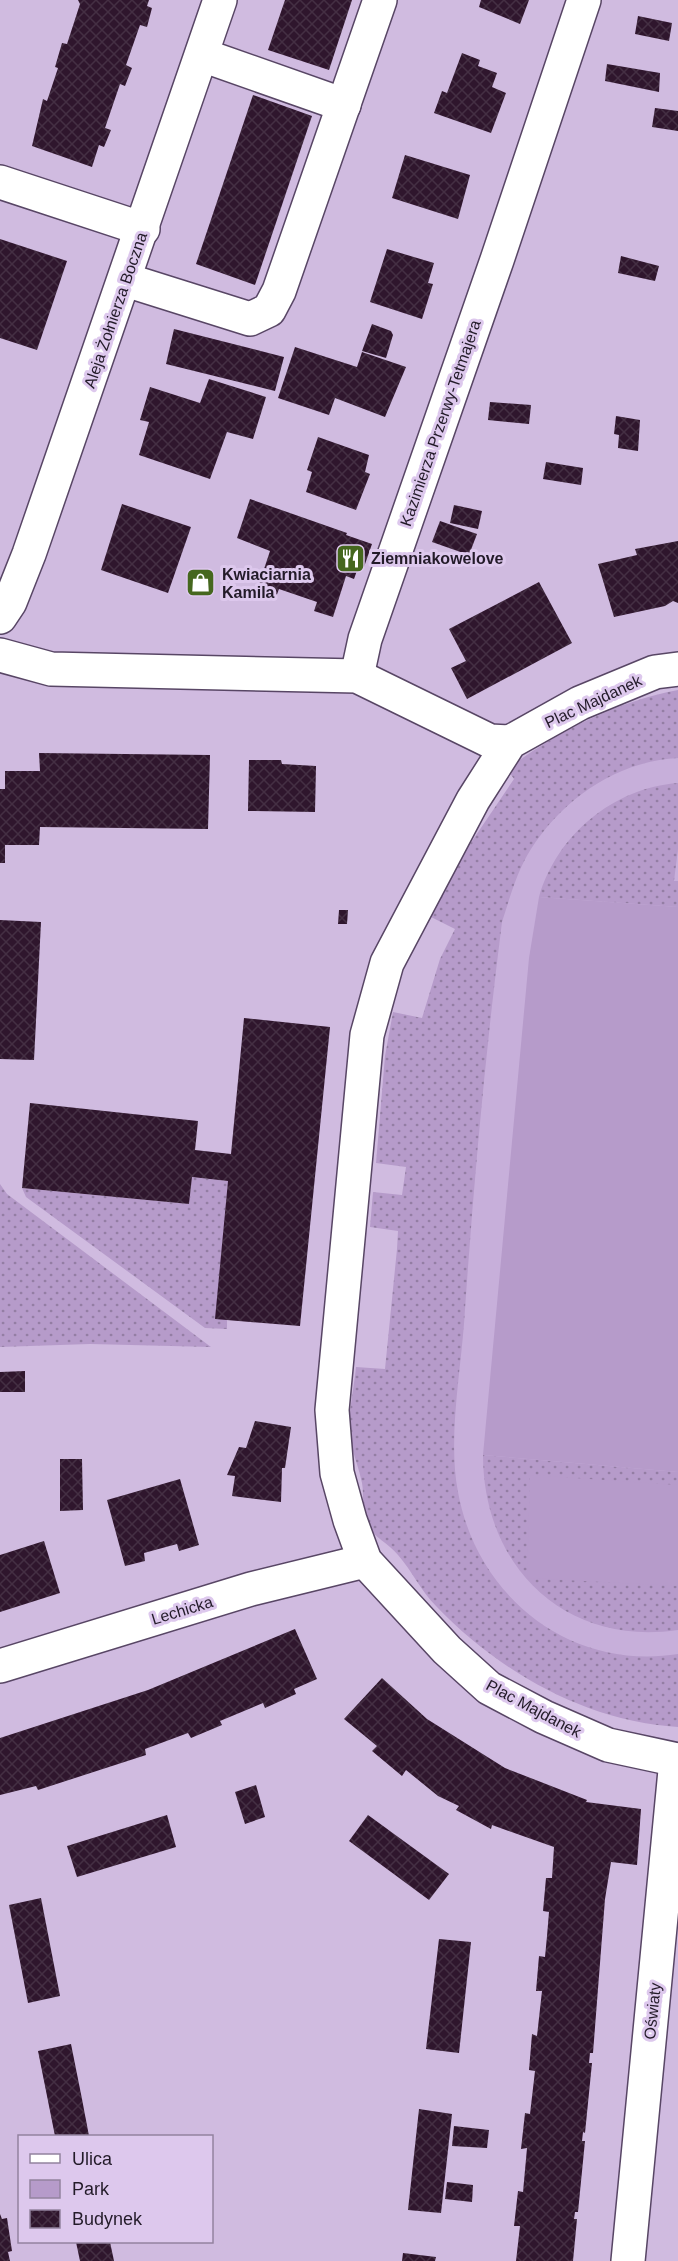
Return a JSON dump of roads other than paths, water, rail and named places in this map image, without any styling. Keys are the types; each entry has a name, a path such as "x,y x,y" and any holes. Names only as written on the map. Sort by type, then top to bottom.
{"street":[{"name":"Aleja Żołnierza Boczna","path":"0,617 10,602 29,554 126,280 220,0"},
{"path":"126,280 250,320 268,310 279,291 380,0"},
{"name":"Kazimierza Przerwy-Tetmajera","path":"357,676 365,639 497,260 584,0"},
{"path":"202,56 344,105"},
{"path":"0,182 143,229"},
{"path":"0,655 51,669 357,676 490,741 510,742 468,810 387,963 367,1035 332,1410 337,1473 350,1520 365,1561"},
{"name":"Plac Majdanek","path":"510,742 590,699 655,672 678,669"},
{"name":"Plac Majdanek","path":"365,1561 447,1650 489,1688 544,1717 608,1746 677,1760"},
{"name":"Lechicka","path":"0,1666 251,1589 365,1561"},
{"name":"Oświaty","path":"628,2261 677,1760"}],"place":[{"name":"Ziemniakowelove","path":"350,558"},
{"name":"Kwiaciarnia Kamila","path":"201,583"}]}
